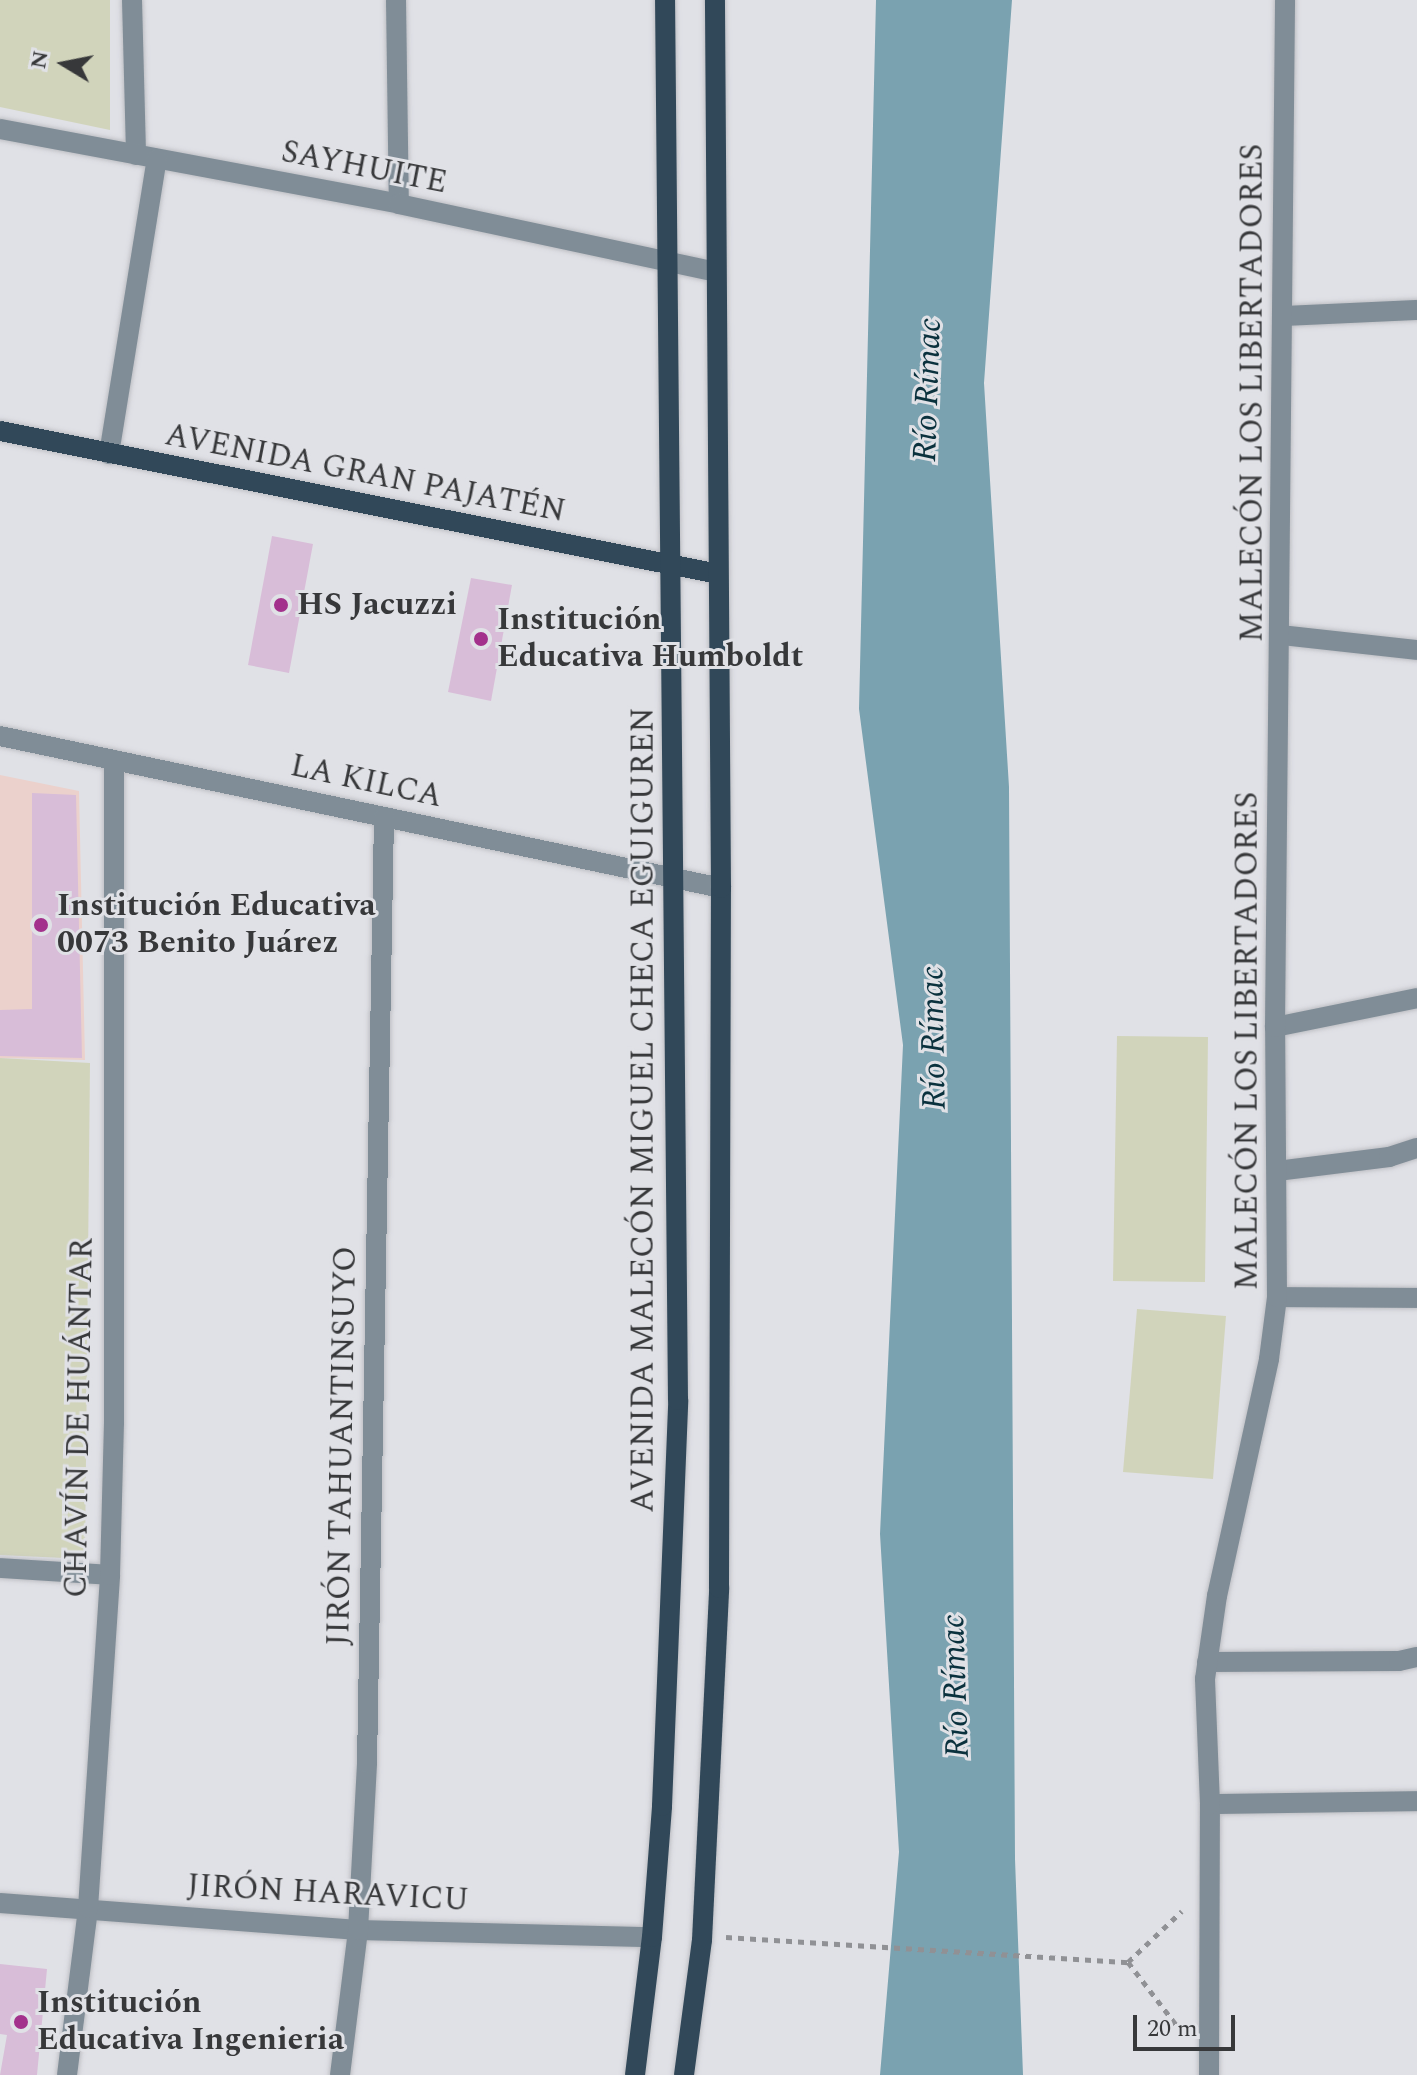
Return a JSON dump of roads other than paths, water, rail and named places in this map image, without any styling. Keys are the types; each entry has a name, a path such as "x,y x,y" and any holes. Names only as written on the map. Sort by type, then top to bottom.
{"main road":[{"name":"AVENIDA MALECÓN MIGUEL CHECA EGUIGUREN","path":"635,2075 652,1937 671,1631 678,1400 673,565 665,262 665,0"},
{"path":"684,2075 702,1940 719,1588 721,888 715,0"},
{"name":"AVENIDA GRAN PAJATÉN","path":"0,431 718,574"}],"street":[{"path":"132,0 136,155"},
{"path":"396,0 399,204"},
{"name":"MALECÓN LOS LIBERTADORES","path":"1210,2070 1207,1662 1217,1596 1269,1359 1277,1297 1275,1027 1285,0"},
{"name":"SAYHUITE","path":"0,129 399,204 715,272"},
{"path":"109,454 157,159"},
{"path":"1283,316 1417,310"},
{"path":"1281,635 1417,650"},
{"name":"LA KILCA","path":"0,736 721,888"},
{"name":"CHAVÍN DE HUÁNTAR","path":"67,2075 88,1908 110,1575 114,1423 114,760"},
{"name":"JIRÓN TAHUANTINSUYO","path":"340,2075 358,1930 372,1603 384,817"},
{"path":"1275,1027 1417,998"},
{"path":"1277,1171 1389,1157 1417,1148"},
{"path":"1277,1297 1417,1298"},
{"path":"0,1568 110,1575"},
{"path":"1207,1662 1399,1661 1417,1657"},
{"path":"1210,1804 1417,1801"},
{"name":"JIRÓN HARAVICU","path":"0,1903 358,1930 652,1937"}],"water":[{"name":"Río Rímac","path":"876,0 1012,0 984,383 1009,787 1015,1859 1023,2075 880,2075 899,1852 880,1534 903,1045 859,709"}],"place":[{"name":"HS Jacuzzi","path":"281,605"},
{"name":"Institución Educativa Humboldt","path":"481,639"},
{"name":"Institución Educativa 0073 Benito Juárez","path":"41,925"},
{"name":"Institución Educativa Ingenieria","path":"21,2022"}]}
